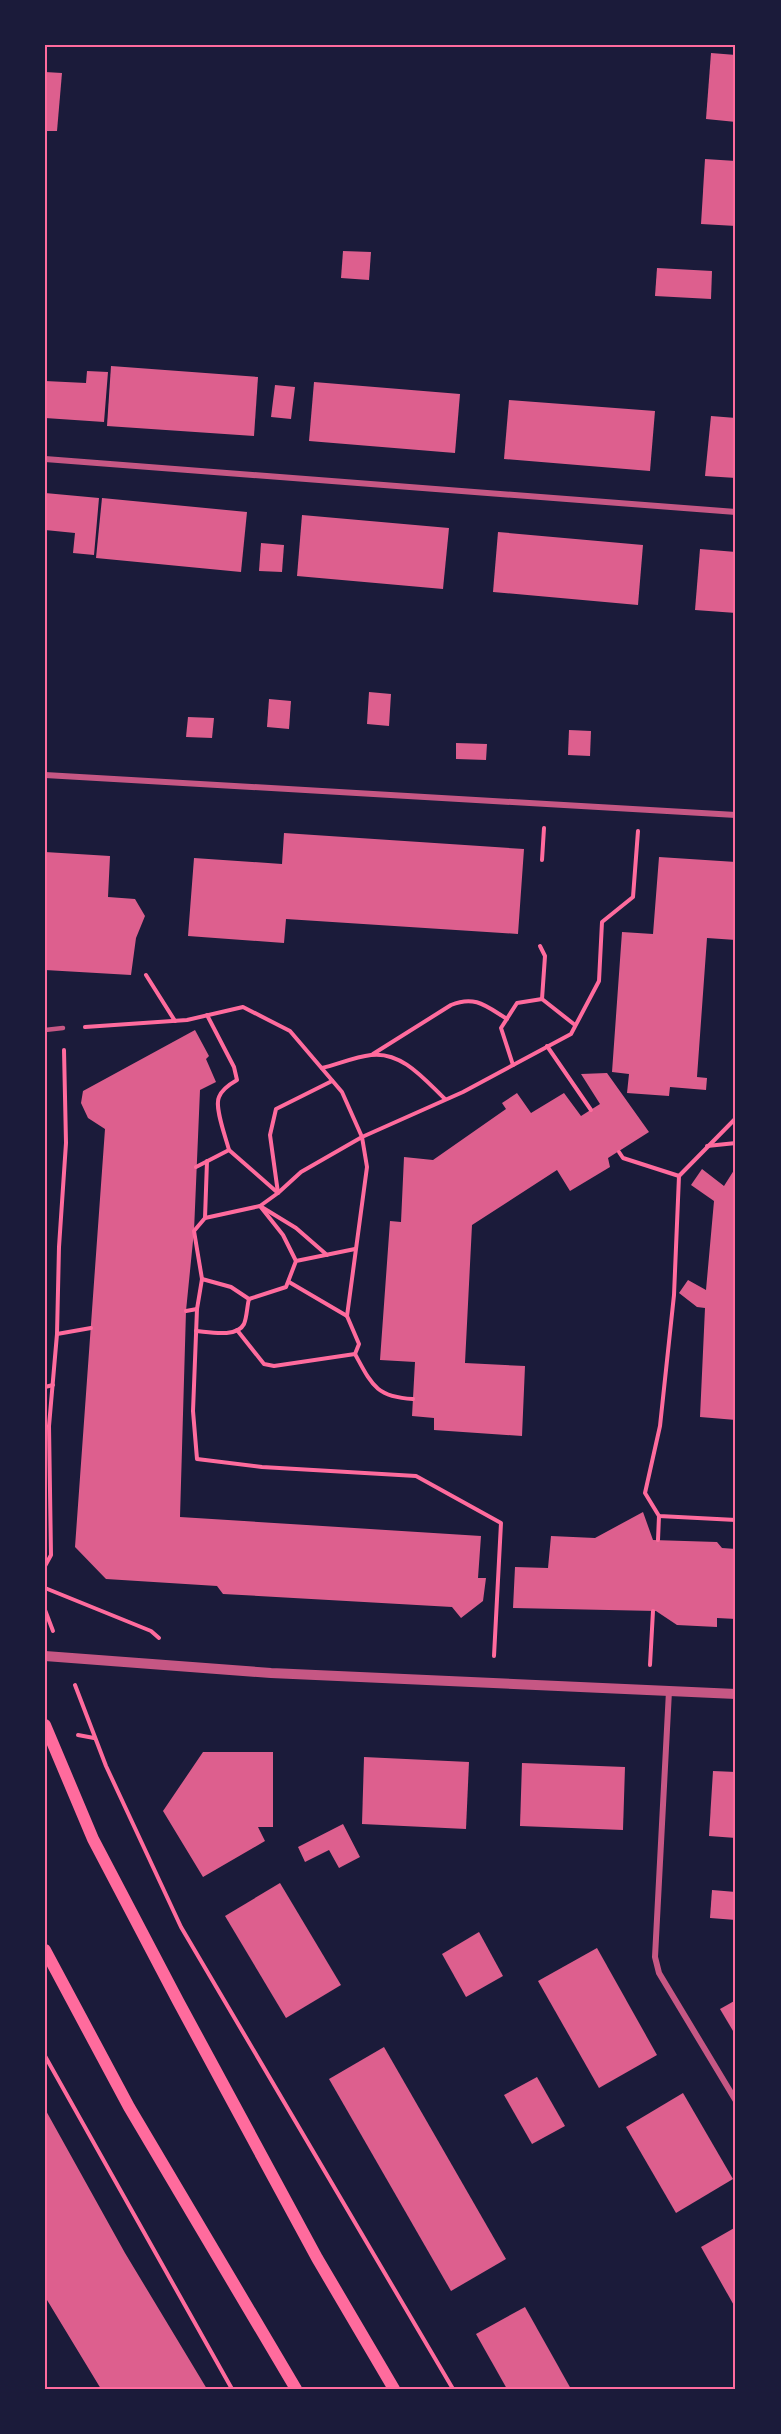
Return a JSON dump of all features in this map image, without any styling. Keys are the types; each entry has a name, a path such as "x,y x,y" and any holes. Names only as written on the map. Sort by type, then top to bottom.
{"main road":[{"path":"45,1725 93,1839 172,1991 317,2258 394,2389"},
{"path":"45,1950 129,2107 296,2389"}],"street":[{"path":"45,459 736,512"},
{"path":"45,775 736,815"},
{"path":"45,1656 190,1667 492,1684 736,1694"},
{"path":"669,1691 655,1957 659,1973 736,2101"}],"lane":[{"path":"45,1030 63,1028"}],"path":[{"path":"542,860 545,803"},
{"path":"205,1218 260,1206 301,1172 362,1137 463,1092 571,1034 599,981 602,922 633,897 639,809"},
{"path":"540,946 545,956 542,999"},
{"path":"146,975 175,1021"},
{"path":"513,1065 501,1028 517,1003 542,999 575,1025"},
{"path":"322,1068 373,1054 451,1005 462,1001 477,1001 507,1018"},
{"path":"45,1566 51,1555 49,1425 57,1334 58,1247 66,1143 63,1028 175,1021 243,1007 290,1031 342,1092 362,1137 367,1167 347,1316 359,1344 355,1354"},
{"path":"207,1015 234,1067 237,1080 225,1088 218,1098 218,1107 229,1150 278,1193"},
{"path":"547,1046 591,1110"},
{"path":"373,1054 405,1062 446,1099"},
{"path":"278,1193 270,1135 276,1109 333,1081"},
{"path":"658,1540 659,1516 645,1493 661,1415 674,1295 679,1176 736,1118"},
{"path":"707,1146 736,1143"},
{"path":"196,1167 229,1150"},
{"path":"619,1152 623,1158 679,1176"},
{"path":"207,1161 205,1218 194,1232 201,1279 197,1309 193,1411 197,1459 262,1467 416,1476 501,1523 492,1684"},
{"path":"260,1206 296,1228 327,1255"},
{"path":"249,1299 286,1287 296,1261 283,1234 260,1206"},
{"path":"296,1261 355,1249"},
{"path":"201,1279 231,1287 249,1299"},
{"path":"288,1282 347,1316"},
{"path":"196,1331 226,1333 237,1330 243,1325 249,1299"},
{"path":"186,1311 197,1309"},
{"path":"57,1334 91,1328"},
{"path":"237,1330 264,1364 274,1366 355,1354"},
{"path":"355,1354 366,1374 381,1392 395,1398 413,1400"},
{"path":"45,1387 53,1385"},
{"path":"659,1516 736,1520"},
{"path":"45,1588 151,1631 190,1667"},
{"path":"648,1690 653,1611"},
{"path":"95,1738 181,1927 453,2389"},
{"path":"45,2056 231,2389"}],"building":[{"path":"711,53 736,55 736,122 706,119"},
{"path":"45,72 62,73 57,131 45,131"},
{"path":"705,159 736,161 736,226 701,224"},
{"path":"343,251 371,252 369,280 341,278"},
{"path":"657,268 712,271 711,299 655,296"},
{"path":"111,366 258,377 254,436 107,426"},
{"path":"87,371 108,372 104,422 45,418 45,381 86,383"},
{"path":"314,382 460,394 455,453 309,441"},
{"path":"275,385 295,387 291,419 271,417"},
{"path":"509,400 655,411 650,471 504,459"},
{"path":"711,416 736,418 736,478 705,476"},
{"path":"45,493 99,498 94,555 73,553 75,533 45,530"},
{"path":"102,498 247,512 241,572 96,558"},
{"path":"302,515 449,528 443,589 297,576"},
{"path":"498,532 643,545 638,605 493,592"},
{"path":"261,543 284,545 282,572 259,571"},
{"path":"700,549 736,552 736,613 695,610"},
{"path":"369,692 391,694 389,726 367,724"},
{"path":"269,699 291,701 289,729 267,727"},
{"path":"188,717 214,718 212,738 186,737"},
{"path":"569,730 591,731 590,756 568,755"},
{"path":"456,743 487,744 486,760 456,759"},
{"path":"284,833 524,849 518,934 286,919 284,943 188,936 194,858 282,864"},
{"path":"45,852 110,856 108,897 135,899 145,916 136,938 131,975 45,970"},
{"path":"659,857 736,862 736,940 707,938 697,1077 707,1078 706,1090 670,1087 669,1096 627,1093 629,1074 612,1072 622,932 653,934"},
{"path":"195,1030 209,1056 206,1059 216,1082 200,1090 194,1231 186,1311 180,1517 481,1536 478,1578 486,1578 483,1601 461,1618 452,1607 223,1594 217,1586 106,1579 75,1547 105,1129 88,1118 81,1103 83,1091"},
{"path":"607,1073 649,1132 608,1158 610,1167 570,1191 557,1170 472,1225 465,1363 525,1366 522,1436 434,1430 434,1418 412,1416 415,1362 380,1360 390,1221 401,1222 404,1157 433,1160 506,1109 502,1103 517,1093 531,1113 564,1093 581,1116 600,1104 581,1074"},
{"path":"736,1167 736,1420 700,1417 705,1308 697,1307 679,1293 688,1280 706,1290 714,1201 691,1185 702,1169 724,1186"},
{"path":"643,1512 653,1540 717,1542 722,1548 736,1549 736,1619 717,1618 717,1627 677,1625 656,1611 513,1608 515,1567 548,1568 551,1536 595,1538"},
{"path":"203,1752 273,1752 273,1827 258,1827 265,1841 203,1877 163,1811"},
{"path":"364,1757 469,1762 466,1829 362,1824"},
{"path":"522,1763 625,1767 623,1830 520,1826"},
{"path":"713,1771 736,1772 736,1838 709,1836"},
{"path":"343,1824 360,1857 339,1868 329,1850 305,1862 298,1847"},
{"path":"280,1883 341,1985 286,2018 225,1916"},
{"path":"712,1890 736,1892 736,1920 710,1918"},
{"path":"479,1932 503,1976 466,1997 442,1954"},
{"path":"597,1948 657,2055 599,2088 538,1981"},
{"path":"736,2000 736,2036 720,2009"},
{"path":"384,2047 506,2259 451,2291 329,2079"},
{"path":"537,2077 565,2126 532,2144 504,2095"},
{"path":"683,2093 733,2179 676,2213 626,2127"},
{"path":"45,2109 125,2253 207,2389 101,2389 47,2300 45,2296"},
{"path":"736,2227 736,2309 701,2247"},
{"path":"525,2307 571,2389 507,2389 476,2334"}]}
